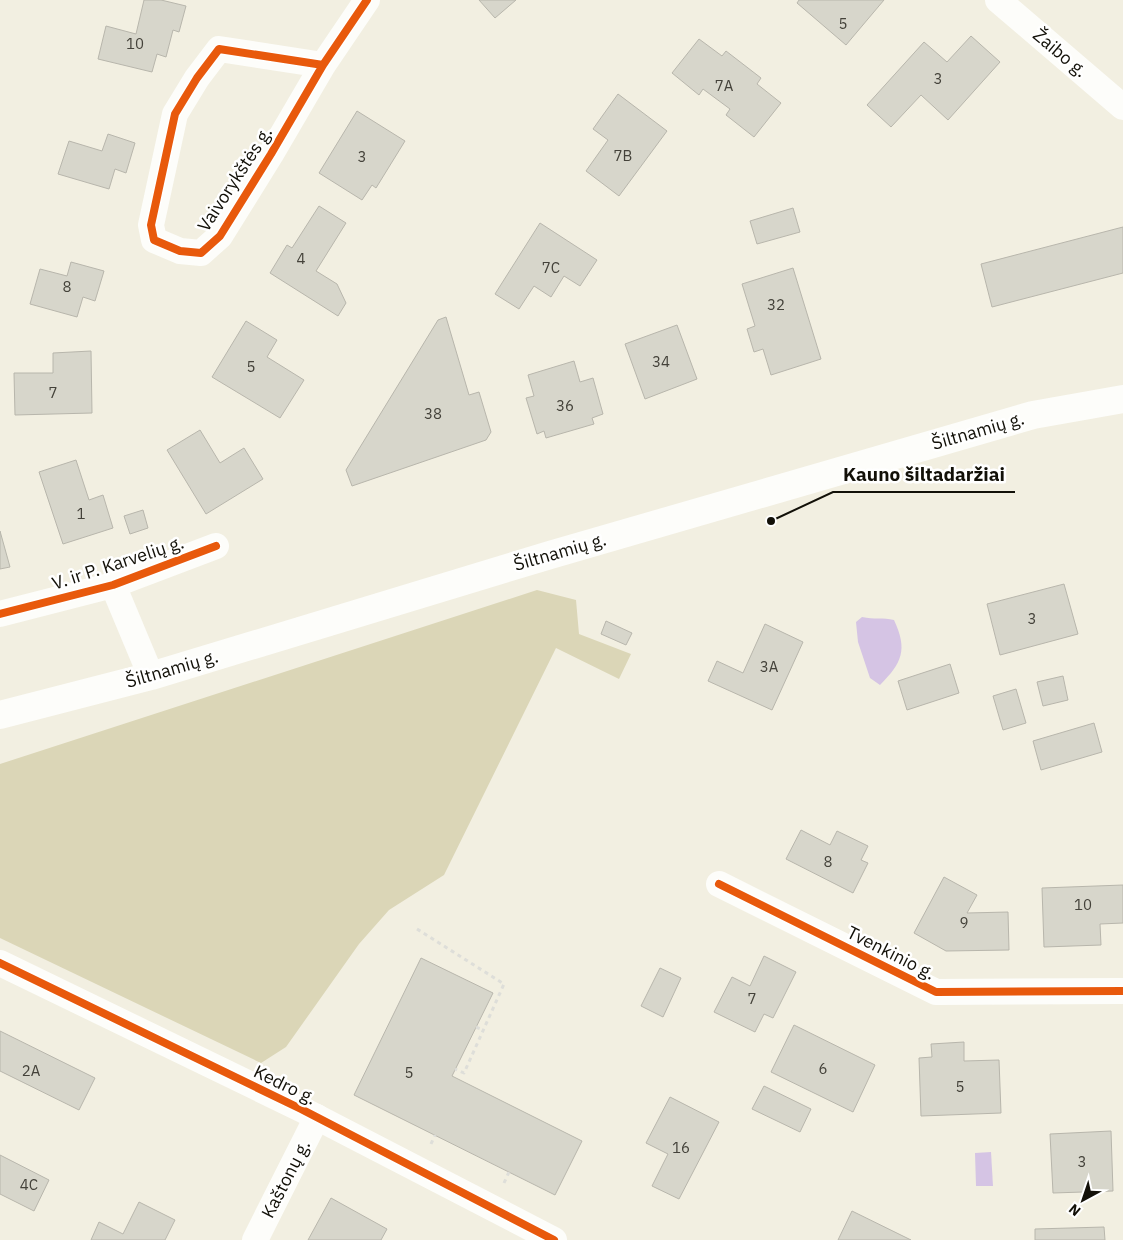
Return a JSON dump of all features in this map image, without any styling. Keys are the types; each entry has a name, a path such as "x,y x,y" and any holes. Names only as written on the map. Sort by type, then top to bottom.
{"main road":[{"name":"Šiltnamių g.","path":"0,715 151,676 550,555 1033,415 1123,399"}],"street":[{"name":"Vaivorykštės g.","path":"323,65 220,49 197,78 175,114 151,225 154,240 180,251 202,254 220,236 323,65 367,0"},
{"name":"Žaibo g.","path":"998,0 1123,107"},
{"name":"V. ir P. Karvelių g.","path":"0,614 113,585 216,546"},
{"name":"V. ir P. Karvelių g.","path":"113,585 151,676"},
{"name":"Tvenkinio g.","path":"719,884 936,992 1123,991"},
{"name":"Kedro g.","path":"0,963 317,1117 554,1240"},
{"name":"Kaštonų g.","path":"255,1240 317,1117"}],"path":[{"path":"417,929 504,984 464,1073 455,1069"},
{"path":"476,1027 484,1030"}],"shaded area":[{"path":"537,590 576,600 579,634 631,654 619,679 556,648 444,875 389,910 359,944 286,1047 261,1063 0,938 0,764"},
{"path":"862,617 894,620 901,640 902,648 898,663 880,685 870,678 858,642 856,622"},
{"path":"991,1152 993,1186 976,1186 975,1153"}],"building":[{"path":"144,0 161,0 186,6 179,32 173,30 166,57 157,54 152,72 98,59 106,26 136,34"},
{"path":"479,0 516,0 495,18"},
{"path":"799,0 884,0 846,45 797,3"},
{"path":"971,36 1000,62 948,120 921,95 891,127 867,105 924,42 947,62"},
{"path":"699,39 722,56 726,51 761,78 757,84 781,103 754,137 726,115 730,109 703,89 699,95 672,73"},
{"path":"618,94 667,131 619,196 586,171 608,140 593,129"},
{"path":"357,111 405,141 376,188 372,185 362,200 319,173"},
{"path":"108,134 135,143 126,173 115,169 109,189 58,174 69,141 102,151"},
{"path":"319,206 346,223 316,271 337,284 346,303 338,316 270,273 287,245 292,248"},
{"path":"793,208 800,232 757,244 750,221"},
{"path":"540,223 597,260 580,286 564,276 551,297 534,286 519,309 495,294"},
{"path":"1123,227 1123,273 992,307 981,264"},
{"path":"71,262 104,271 95,301 83,297 77,317 30,304 40,269 67,276"},
{"path":"793,268 821,359 771,375 763,349 754,352 747,329 755,326 742,284"},
{"path":"446,317 469,395 479,392 491,432 486,440 352,486 346,470 438,320"},
{"path":"246,321 277,340 267,357 304,380 280,418 212,377"},
{"path":"677,325 697,379 645,399 625,344"},
{"path":"91,351 92,413 15,415 14,373 53,373 53,353"},
{"path":"574,361 580,382 593,378 603,414 592,418 594,424 546,438 544,431 537,434 526,398 534,396 528,375"},
{"path":"200,430 220,463 244,448 263,479 206,514 167,450"},
{"path":"76,460 89,500 103,495 113,528 63,544 39,472"},
{"path":"143,510 148,528 130,534 124,516"},
{"path":"0,531 10,567 0,569"},
{"path":"1064,584 1078,634 1000,655 987,604"},
{"path":"606,621 632,633 626,645 601,634"},
{"path":"765,624 803,642 772,710 708,681 717,661 743,673"},
{"path":"950,664 959,693 907,710 898,681"},
{"path":"1063,676 1068,700 1043,706 1037,682"},
{"path":"1016,689 1026,723 1003,730 993,696"},
{"path":"1094,723 1102,752 1041,770 1033,741"},
{"path":"801,830 830,845 837,831 868,846 861,860 868,863 853,893 786,859"},
{"path":"944,877 977,895 967,913 1008,912 1009,950 946,951 914,933"},
{"path":"1123,885 1123,923 1100,924 1101,945 1044,947 1042,888"},
{"path":"764,956 796,972 773,1018 764,1014 755,1032 714,1012 732,977 750,986"},
{"path":"421,958 493,993 452,1076 582,1141 555,1195 354,1095"},
{"path":"660,968 681,978 663,1017 641,1006"},
{"path":"794,1025 875,1065 853,1112 771,1072"},
{"path":"0,1031 95,1078 79,1110 0,1071"},
{"path":"964,1042 964,1061 999,1060 1001,1113 921,1116 919,1058 932,1057 931,1044"},
{"path":"764,1086 811,1109 800,1132 752,1109"},
{"path":"670,1097 719,1122 679,1199 652,1186 668,1154 646,1143"},
{"path":"1111,1131 1113,1191 1053,1193 1050,1134"},
{"path":"0,1155 49,1180 34,1211 0,1194"},
{"path":"331,1198 387,1229 381,1240 308,1240"},
{"path":"139,1202 175,1220 165,1240 91,1240 99,1222 123,1234"},
{"path":"852,1211 911,1240 838,1240"},
{"path":"1104,1227 1105,1240 1035,1240 1035,1229"}],"cycle path":[{"path":"323,65 219,49 197,78 175,114 151,225 154,240 180,251 201,253 220,236 323,65 367,0"},
{"path":"0,614 113,585 216,546"},
{"path":"719,884 936,992 1123,991"},
{"path":"0,963 301,1109 554,1240"}],"place":[{"name":"Kauno šiltadaržiai","path":"771,521"}]}
